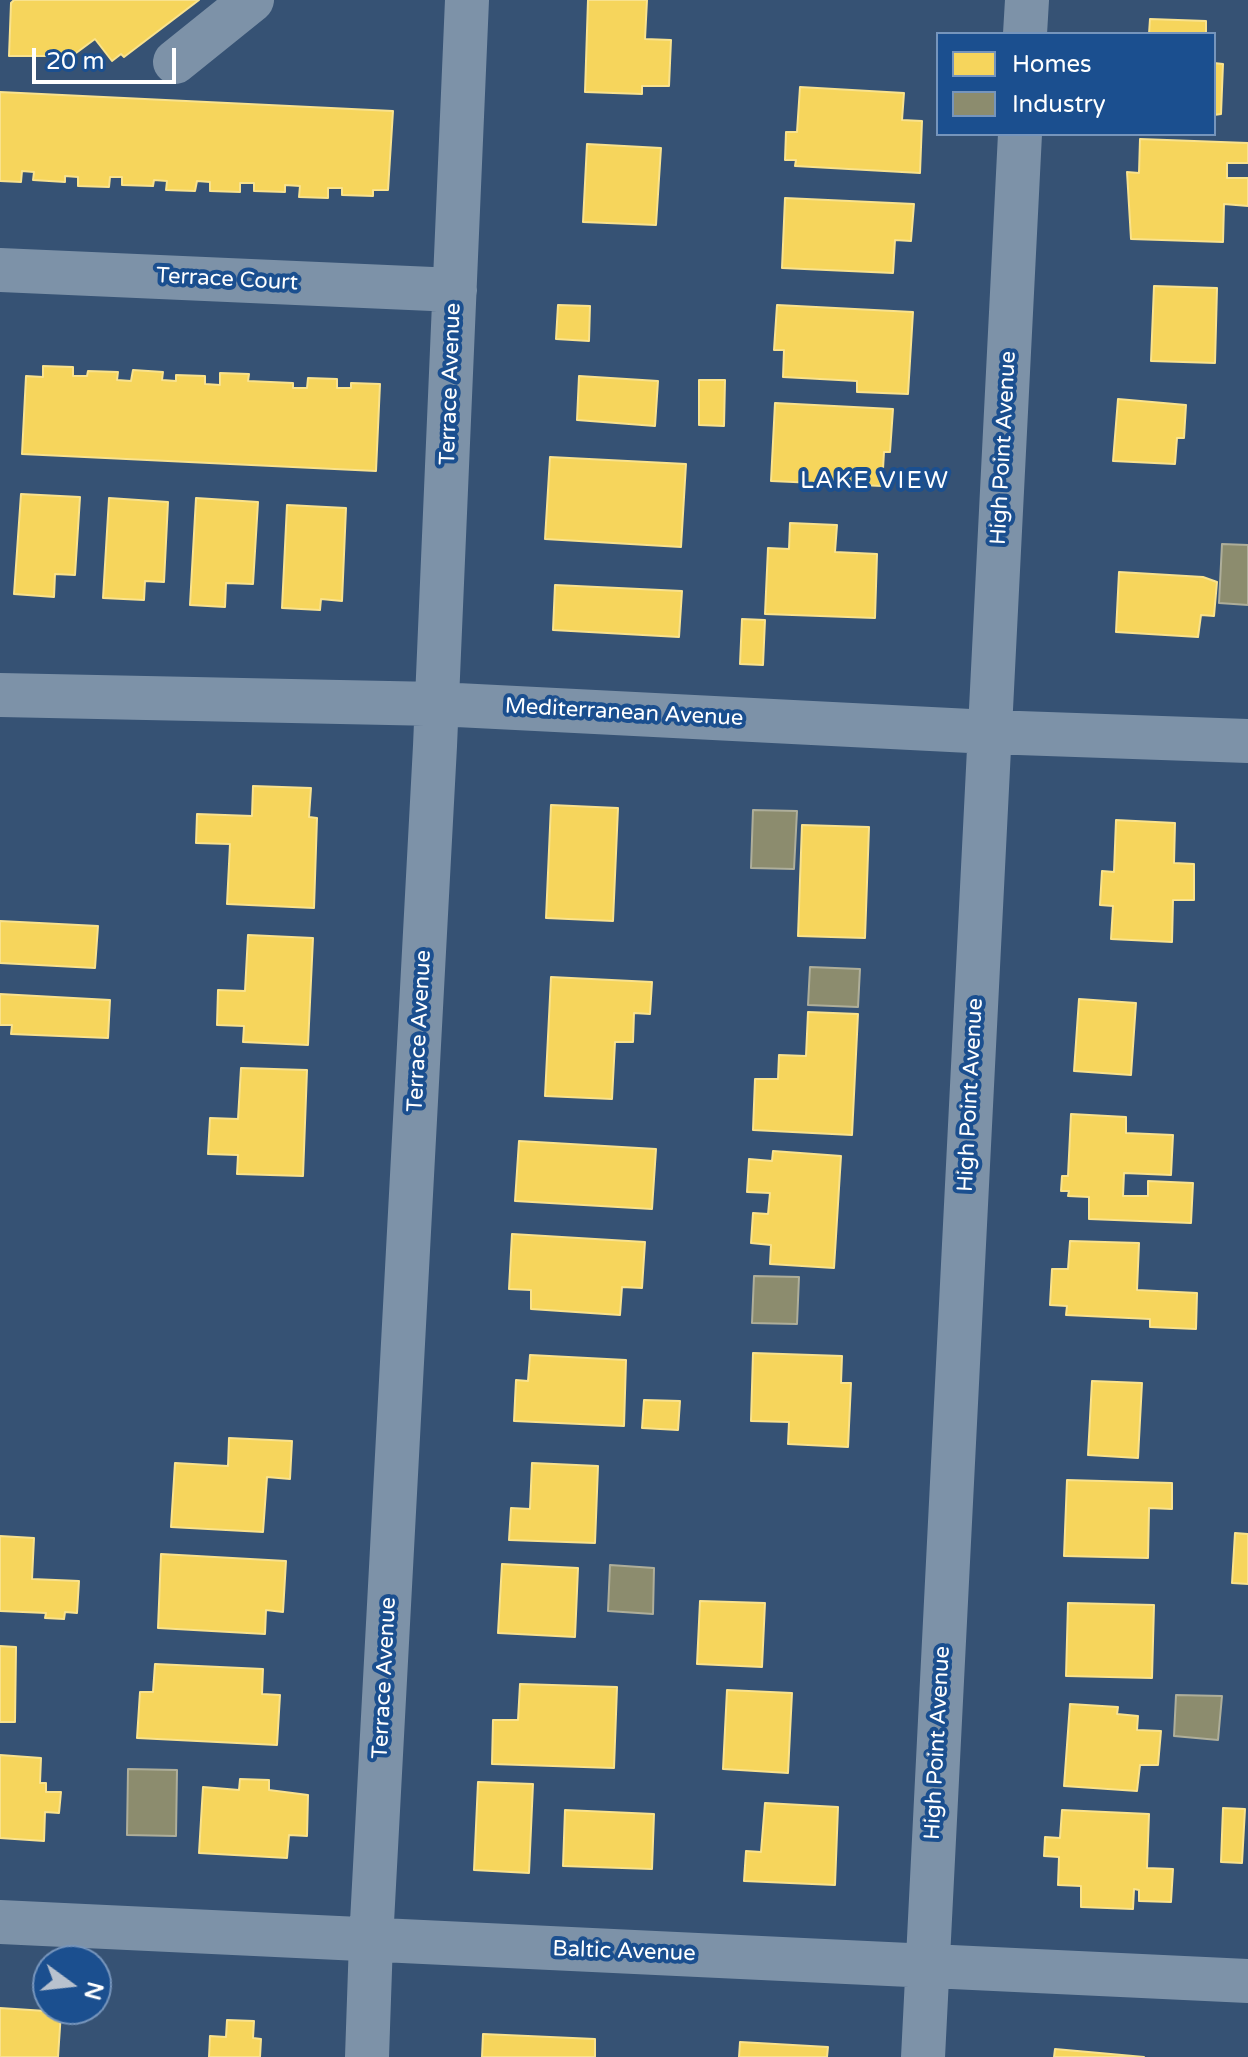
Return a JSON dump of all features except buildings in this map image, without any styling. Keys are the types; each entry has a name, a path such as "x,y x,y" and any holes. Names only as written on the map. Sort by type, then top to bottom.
{"street":[{"path":"175,62 252,0"},
{"path":"1025,32 1027,0"},
{"name":"Terrace Avenue","path":"367,2057 437,704 467,3"},
{"name":"High Point Avenue","path":"923,2057 1020,136"},
{"name":"Terrace Court","path":"0,270 455,290"},
{"name":"Mediterranean Avenue","path":"0,695 437,704 990,732 1248,741"},
{"name":"Baltic Avenue","path":"0,1922 1248,1981"}],"district":[{"name":"LAKE VIEW","path":"875,482"}]}
